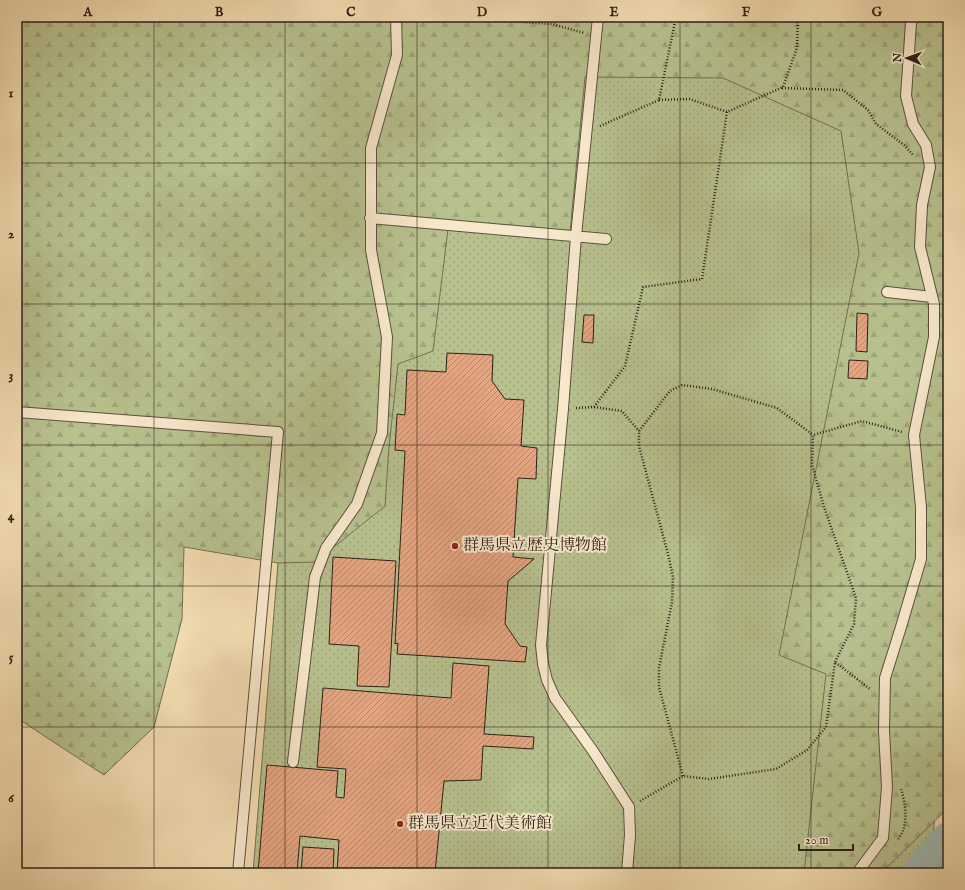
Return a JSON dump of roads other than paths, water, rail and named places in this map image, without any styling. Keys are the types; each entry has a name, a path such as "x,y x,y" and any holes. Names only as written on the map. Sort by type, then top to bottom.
{"lane":[{"path":"293,762 314,577 326,548 357,504 382,433 387,337 371,250 371,148 397,55 396,17"},
{"path":"598,17 576,236 541,645 546,680 555,698 593,751 629,807 630,835 626,873"},
{"path":"857,873 872,856 883,838 887,788 884,678 921,559 921,507 914,435 934,337 934,304 920,247 922,205 930,167 926,145 913,124 906,96 911,23 914,17"},
{"path":"370,218 606,239"},
{"path":"887,292 932,297"},
{"path":"17,412 278,432 238,873"}],"waterway":[{"path":"918,873 948,838"}],"place":[{"name":"群馬県立歴史博物館","path":"455,546"},
{"name":"群馬県立近代美術館","path":"400,824"}]}
